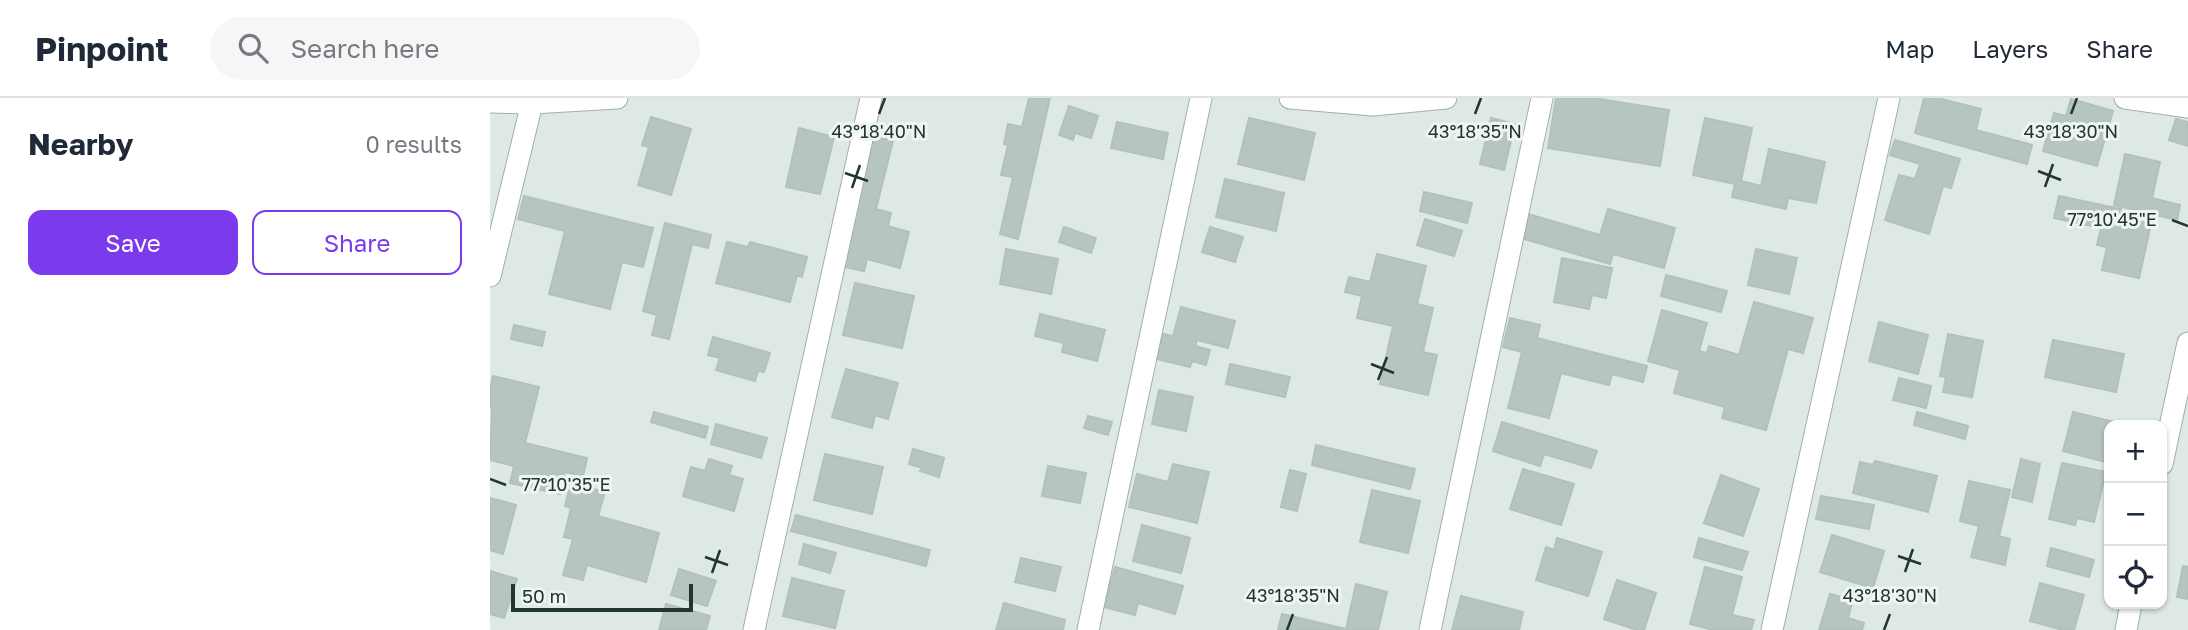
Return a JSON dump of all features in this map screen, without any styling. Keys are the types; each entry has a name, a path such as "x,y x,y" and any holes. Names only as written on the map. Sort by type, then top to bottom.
{"street":[{"path":"490,102 532,103 617,98"},
{"path":"754,630 872,98"},
{"path":"1088,630 1201,98"},
{"path":"1290,98 1373,105 1446,98"},
{"path":"1430,630 1542,98"},
{"path":"1772,630 1889,98"},
{"path":"2136,99 2188,107"},
{"path":"490,276 532,103"},
{"path":"2167,441 2188,343"},
{"path":"2126,630 2131,609"}],"building":[{"path":"1029,98 1050,98 1018,239 1000,234 1013,177 1001,175 1008,145 1004,144 1008,124 1022,127"},
{"path":"1556,98 1593,98 1669,110 1660,166 1548,148"},
{"path":"1924,98 1937,98 1981,109 1976,130 2032,145 2027,164 1915,133"},
{"path":"2071,99 2113,111 2097,166 2043,151 2054,113 2066,116"},
{"path":"1069,106 1098,116 1091,138 1075,133 1073,140 1059,135"},
{"path":"651,117 691,129 671,195 638,185 649,147 642,145"},
{"path":"1249,118 1315,133 1304,180 1238,164"},
{"path":"1491,118 1515,124 1504,170 1480,164"},
{"path":"1705,118 1752,128 1741,181 1761,186 1769,149 1825,162 1816,203 1788,198 1786,209 1732,197 1735,184 1693,175"},
{"path":"2176,119 2188,122 2188,146 2169,140"},
{"path":"1117,122 1168,133 1163,159 1111,148"},
{"path":"799,128 834,137 820,194 786,187"},
{"path":"874,136 893,141 876,209 891,213 888,226 909,232 900,268 867,259 864,271 841,266"},
{"path":"1895,140 1960,159 1951,188 1943,186 1929,234 1885,220 1899,175 1915,179 1920,164 1890,155"},
{"path":"2125,154 2160,162 2152,198 2180,205 2177,220 2114,205"},
{"path":"1225,179 1284,193 1276,231 1216,217"},
{"path":"1424,192 1472,203 1467,223 1420,211"},
{"path":"524,196 653,228 643,267 622,262 610,309 549,294 565,231 518,219"},
{"path":"2059,196 2121,209 2119,217 2151,224 2139,278 2102,270 2107,247 2097,245 2101,228 2054,218"},
{"path":"1608,209 1675,228 1664,268 1613,254 1610,264 1521,238 1528,214 1600,235"},
{"path":"1425,219 1462,231 1454,256 1417,245"},
{"path":"665,223 711,235 708,248 692,244 669,339 652,335 657,315 643,311"},
{"path":"1064,227 1096,238 1091,253 1059,242"},
{"path":"1210,227 1243,237 1235,262 1202,252"},
{"path":"727,242 748,247 750,242 807,257 802,277 797,275 790,302 716,283"},
{"path":"1006,249 1058,259 1051,294 1000,284"},
{"path":"1756,249 1797,258 1789,294 1748,285"},
{"path":"1377,254 1426,266 1417,304 1433,308 1423,352 1437,355 1428,395 1380,384 1393,326 1357,318 1362,296 1345,292 1349,277 1370,282"},
{"path":"1562,258 1612,268 1606,298 1592,295 1589,309 1554,302"},
{"path":"1666,275 1727,291 1721,312 1661,296"},
{"path":"855,283 914,296 902,348 843,335"},
{"path":"1754,302 1813,318 1803,353 1788,349 1766,430 1722,418 1725,407 1674,393 1680,370 1648,361 1662,310 1707,323 1699,351 1707,353 1709,346 1739,355"},
{"path":"1181,307 1235,321 1228,348 1197,340 1195,346 1210,350 1206,365 1192,361 1190,367 1157,359 1163,334 1173,336"},
{"path":"1040,314 1105,330 1097,361 1062,352 1064,343 1035,336"},
{"path":"1510,318 1540,325 1537,338 1647,366 1643,382 1612,374 1609,385 1561,373 1549,418 1508,408 1522,352 1503,347"},
{"path":"1879,322 1928,335 1918,374 1869,361"},
{"path":"514,325 545,332 542,346 511,339"},
{"path":"1948,334 1983,341 1972,397 1943,392 1946,377 1940,376"},
{"path":"713,337 770,353 764,372 758,371 755,381 716,370 720,358 708,355"},
{"path":"2053,340 2124,354 2116,392 2045,377"},
{"path":"1230,364 1290,377 1285,397 1226,384"},
{"path":"846,369 898,383 888,419 875,415 872,428 832,417"},
{"path":"493,376 539,387 525,443 587,458 583,476 565,472 560,494 510,483 514,466 490,460 490,390"},
{"path":"1899,378 1931,386 1926,408 1893,400"},
{"path":"1159,390 1193,397 1186,431 1152,424"},
{"path":"654,412 708,427 705,438 651,422"},
{"path":"1917,412 1968,426 1965,439 1914,425"},
{"path":"2073,412 2106,420 2104,461 2063,451"},
{"path":"1088,416 1112,422 1108,435 1084,428"},
{"path":"1502,422 1597,451 1591,468 1544,454 1540,466 1493,451"},
{"path":"716,424 767,438 761,458 711,444"},
{"path":"1316,445 1415,469 1410,489 1312,465"},
{"path":"913,449 944,458 939,477 909,464"},
{"path":"825,454 883,467 872,514 814,500"},
{"path":"709,459 732,466 729,475 743,479 734,511 683,496 691,467 705,471"},
{"path":"2021,459 2040,464 2032,502 2012,497"},
{"path":"1875,461 1937,476 1928,512 1853,493 1860,462 1873,465"},
{"path":"2062,463 2104,472 2094,522 2077,518 2075,525 2049,519"},
{"path":"1173,464 1209,472 1197,523 1129,507 1137,474 1168,482"},
{"path":"1048,466 1086,473 1080,503 1042,496"},
{"path":"1523,469 1574,484 1561,525 1510,509"},
{"path":"1290,470 1306,474 1297,511 1281,507"},
{"path":"1721,475 1759,489 1743,536 1704,523"},
{"path":"1969,481 2010,490 1999,536 2010,539 2005,565 1971,557 1979,526 1960,521"},
{"path":"571,483 605,492 598,516 659,533 646,582 587,565 583,580 563,575 573,539 564,537 571,508 565,506"},
{"path":"1372,490 1420,501 1408,553 1360,542"},
{"path":"1821,496 1874,505 1869,529 1816,519"},
{"path":"490,498 516,505 503,554 490,550"},
{"path":"796,515 930,550 926,566 791,531"},
{"path":"1142,525 1190,538 1181,573 1133,561"},
{"path":"1832,535 1884,551 1873,588 1820,572"},
{"path":"1557,538 1602,552 1588,596 1536,580 1546,547 1554,550"},
{"path":"1699,538 1748,552 1742,570 1694,557"},
{"path":"804,544 836,553 830,573 799,564"},
{"path":"2051,548 2094,560 2089,577 2047,566"},
{"path":"1021,558 1061,567 1055,591 1015,582"},
{"path":"2183,566 2188,567 2188,599 2177,597"},
{"path":"1115,567 1183,586 1175,614 1138,603 1135,615 1104,607"},
{"path":"1705,567 1742,577 1732,615 1754,620 1751,630 1713,630 1690,624"},
{"path":"679,569 716,581 707,606 671,595"},
{"path":"490,571 517,579 504,618 490,614"},
{"path":"792,578 844,591 835,628 783,616"},
{"path":"1617,580 1656,593 1644,630 1604,619"},
{"path":"2040,583 2084,595 2074,630 2063,630 2030,621"},
{"path":"1356,584 1387,592 1378,630 1278,630 1282,614 1346,629"},
{"path":"1830,594 1853,600 1848,618 1864,623 1862,630 1819,630"},
{"path":"1461,596 1523,612 1519,630 1452,630"},
{"path":"1004,603 1065,620 1063,630 996,630"},
{"path":"666,604 710,616 706,630 659,630"}]}
